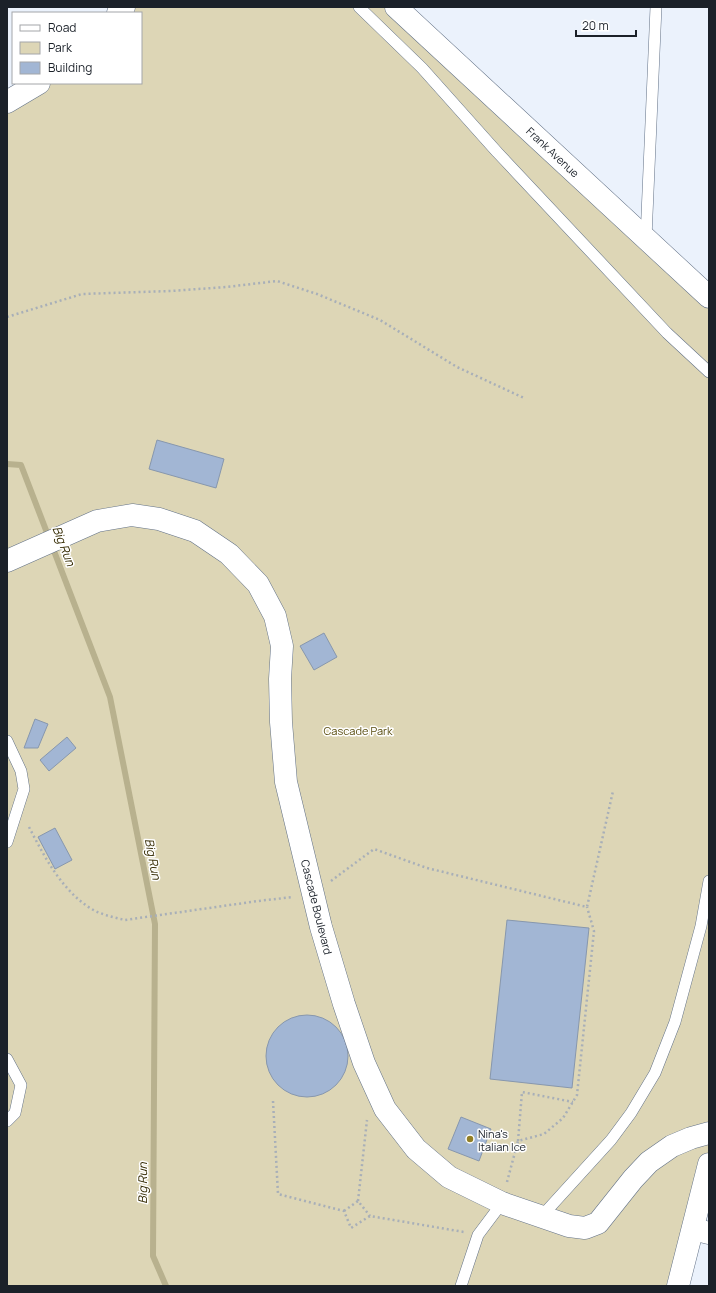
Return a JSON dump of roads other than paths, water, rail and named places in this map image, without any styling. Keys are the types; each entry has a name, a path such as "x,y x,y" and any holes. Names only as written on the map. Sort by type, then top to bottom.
{"street":[{"name":"Frank Avenue","path":"396,7 709,297"},
{"path":"7,102 37,84"},
{"name":"Cascade Boulevard","path":"8,560 97,521 132,515 159,519 195,531 229,554 258,584 275,616 282,646 280,679 281,722 286,782 321,927 344,1004 364,1063 385,1109 416,1149 449,1177 502,1203 569,1226 584,1228 598,1223 615,1203 632,1179 649,1162 672,1146 709,1132"},
{"path":"678,1286 701,1231 709,1164"}],"lane":[{"path":"359,7 422,68 497,152 662,328 709,372"},
{"path":"646,238 656,7"},
{"path":"7,741 21,771 24,789 7,842"},
{"path":"540,1216 611,1140 631,1112 655,1073 674,1022 701,926 709,881"},
{"path":"7,1059 21,1085 15,1113 7,1121"},
{"path":"461,1286 478,1235 502,1203"}],"waterway":[{"name":"Big Run","path":"7,464 21,465 110,697 155,924 153,1256 166,1286"}],"place":[{"name":"Nina's Italian Ice","path":"470,1139"}],"park label":[{"name":"Cascade Park","path":"358,730"}]}
